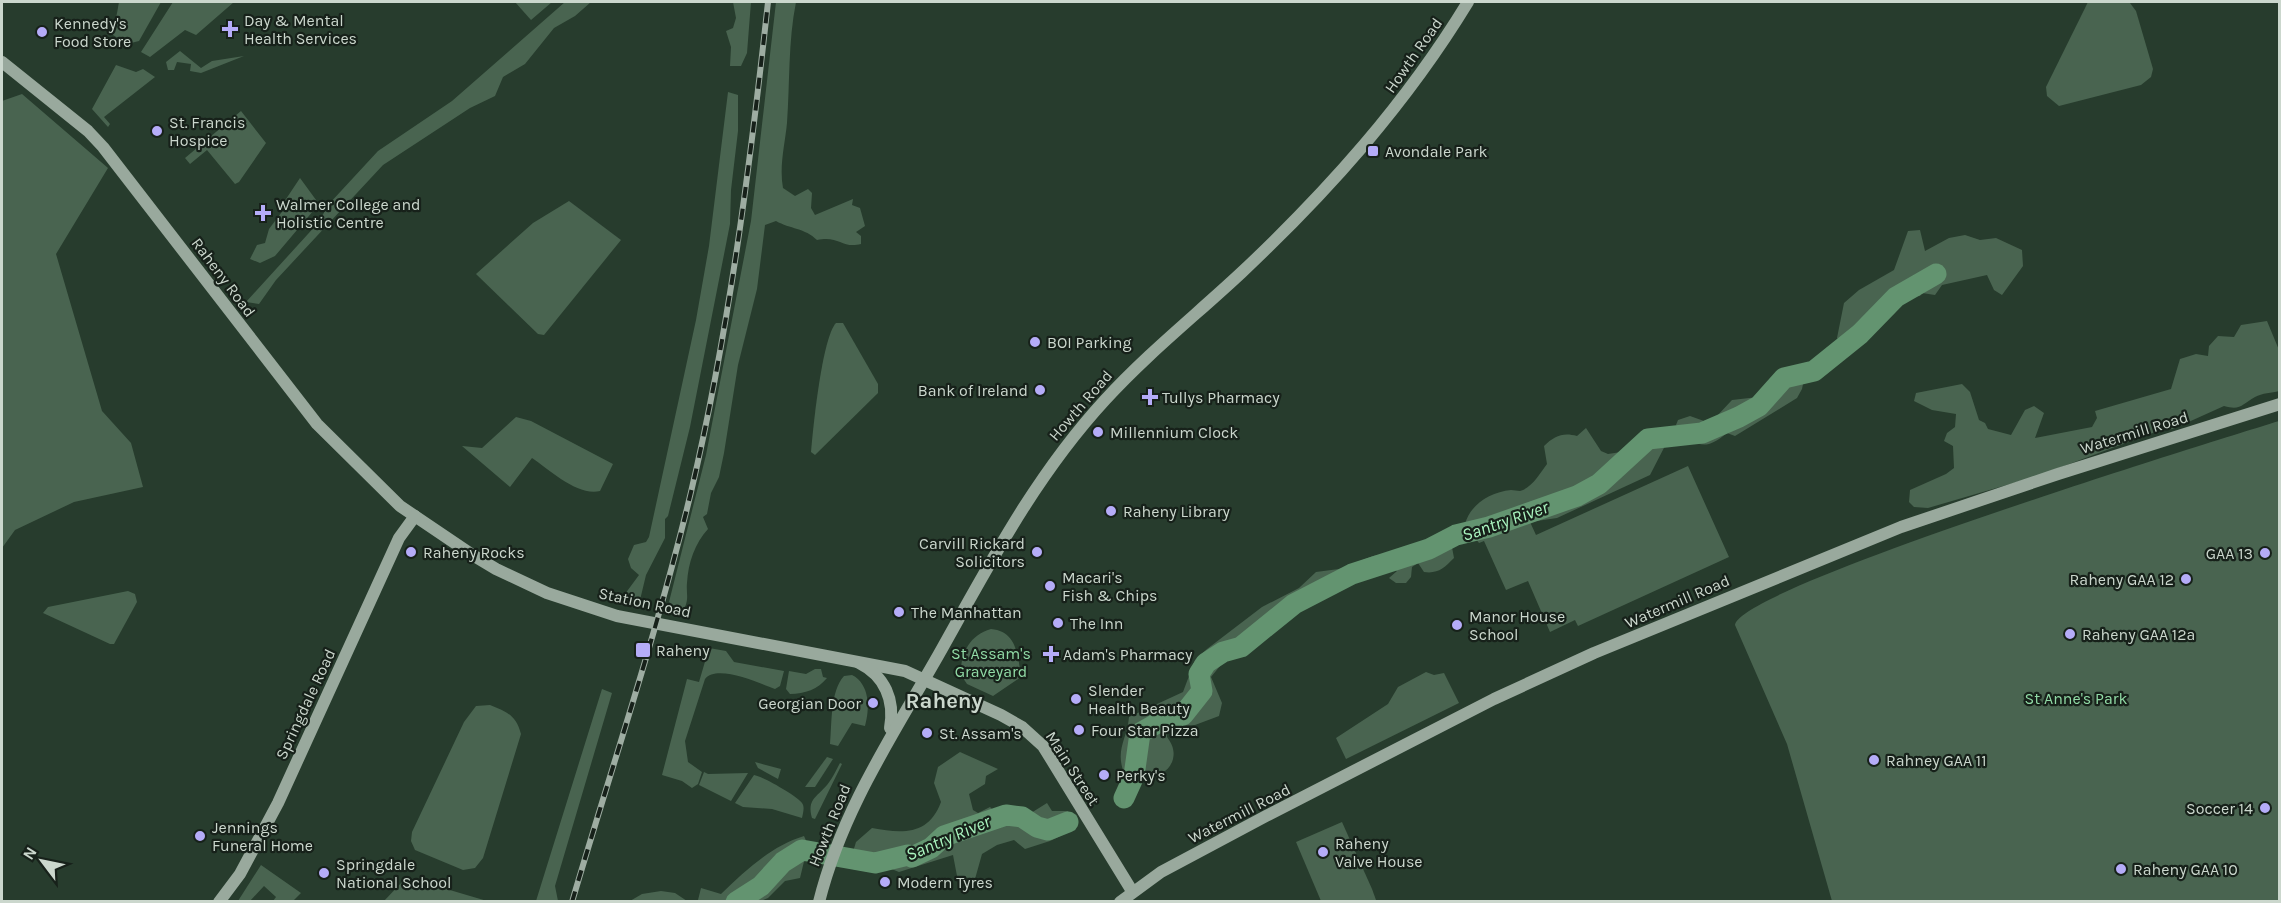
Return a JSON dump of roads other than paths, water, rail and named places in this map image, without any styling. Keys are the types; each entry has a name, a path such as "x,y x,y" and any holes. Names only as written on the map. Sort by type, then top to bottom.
{"main road":[{"name":"Howth Road","path":"819,902 835,848 850,811 882,749 924,680 1030,493 1079,428 1127,376 1279,236 1366,145 1421,76 1468,2"},
{"name":"Raheny Road","path":"2,62 88,131 103,147 317,424 400,506 415,516"},
{"name":"Watermill Road","path":"1120,902 1161,872 1266,816 1503,695 1594,653 1911,523 2280,404"},
{"name":"Station Road","path":"415,516 479,559 522,582 595,609 664,625 853,659 904,671 924,680"},
{"name":"Springdale Road","path":"219,902 240,874 272,814 399,538 415,516"},
{"name":"Station Road","path":"853,659 875,675 889,695 892,716 882,749"},
{"name":"Main Street","path":"924,680 1001,715 1022,727 1040,742 1132,891"}],"waterway":[{"name":"Santry River","path":"1124,798 1134,776 1140,733 1161,721 1183,715 1202,691 1199,674 1206,663 1223,652 1241,647 1294,604 1352,574 1429,549 1456,535 1489,527 1577,496 1599,484 1648,439 1702,433 1739,417 1759,406 1784,378 1814,371 1860,334 1896,297 1936,274"},
{"name":"Santry River","path":"736,902 761,886 783,862 802,850 875,863 908,855 912,857 931,848 944,836 1006,815 1022,817 1037,827 1048,830 1068,822"}],"railway":[{"path":"572,902 664,595 691,492 717,371 737,248 768,2"}],"place":[{"name":"Day & Mental Health Services","path":"230,29"},
{"name":"Kennedy's Food Store","path":"42,32"},
{"name":"St. Francis Hospice","path":"157,131"},
{"name":"Avondale Park","path":"1373,151"},
{"name":"Walmer College and Holistic Centre","path":"263,213"},
{"name":"BOI Parking","path":"1035,342"},
{"name":"Bank of Ireland","path":"1040,390"},
{"name":"Tullys Pharmacy","path":"1150,397"},
{"name":"Millennium Clock","path":"1098,432"},
{"name":"Raheny Library","path":"1111,511"},
{"name":"Raheny Rocks","path":"411,552"},
{"name":"Carvill Rickard Solicitors","path":"1037,552"},
{"name":"GAA 13","path":"2265,553"},
{"name":"Raheny GAA 12","path":"2186,579"},
{"name":"Macari's Fish & Chips","path":"1050,586"},
{"name":"The Manhattan","path":"899,612"},
{"name":"The Inn","path":"1058,623"},
{"name":"Manor House School","path":"1457,625"},
{"name":"Raheny GAA 12a","path":"2070,634"},
{"name":"Raheny","path":"643,650"},
{"name":"Adam's Pharmacy","path":"1051,654"},
{"name":"Slender Health Beauty","path":"1076,699"},
{"name":"Georgian Door","path":"873,703"},
{"name":"Four Star Pizza","path":"1079,730"},
{"name":"St. Assam's","path":"927,733"},
{"name":"Rahney GAA 11","path":"1874,760"},
{"name":"Perky's","path":"1104,775"},
{"name":"Soccer 14","path":"2265,808"},
{"name":"Jennings Funeral Home","path":"200,836"},
{"name":"Raheny Valve House","path":"1323,852"},
{"name":"Raheny GAA 10","path":"2121,869"},
{"name":"Springdale National School","path":"324,873"},
{"name":"Modern Tyres","path":"885,882"}],"district":[{"name":"Raheny","path":"944,700"}],"park label":[{"name":"St Assam's Graveyard","path":"991,662"},
{"name":"St Anne's Park","path":"2076,698"}]}
